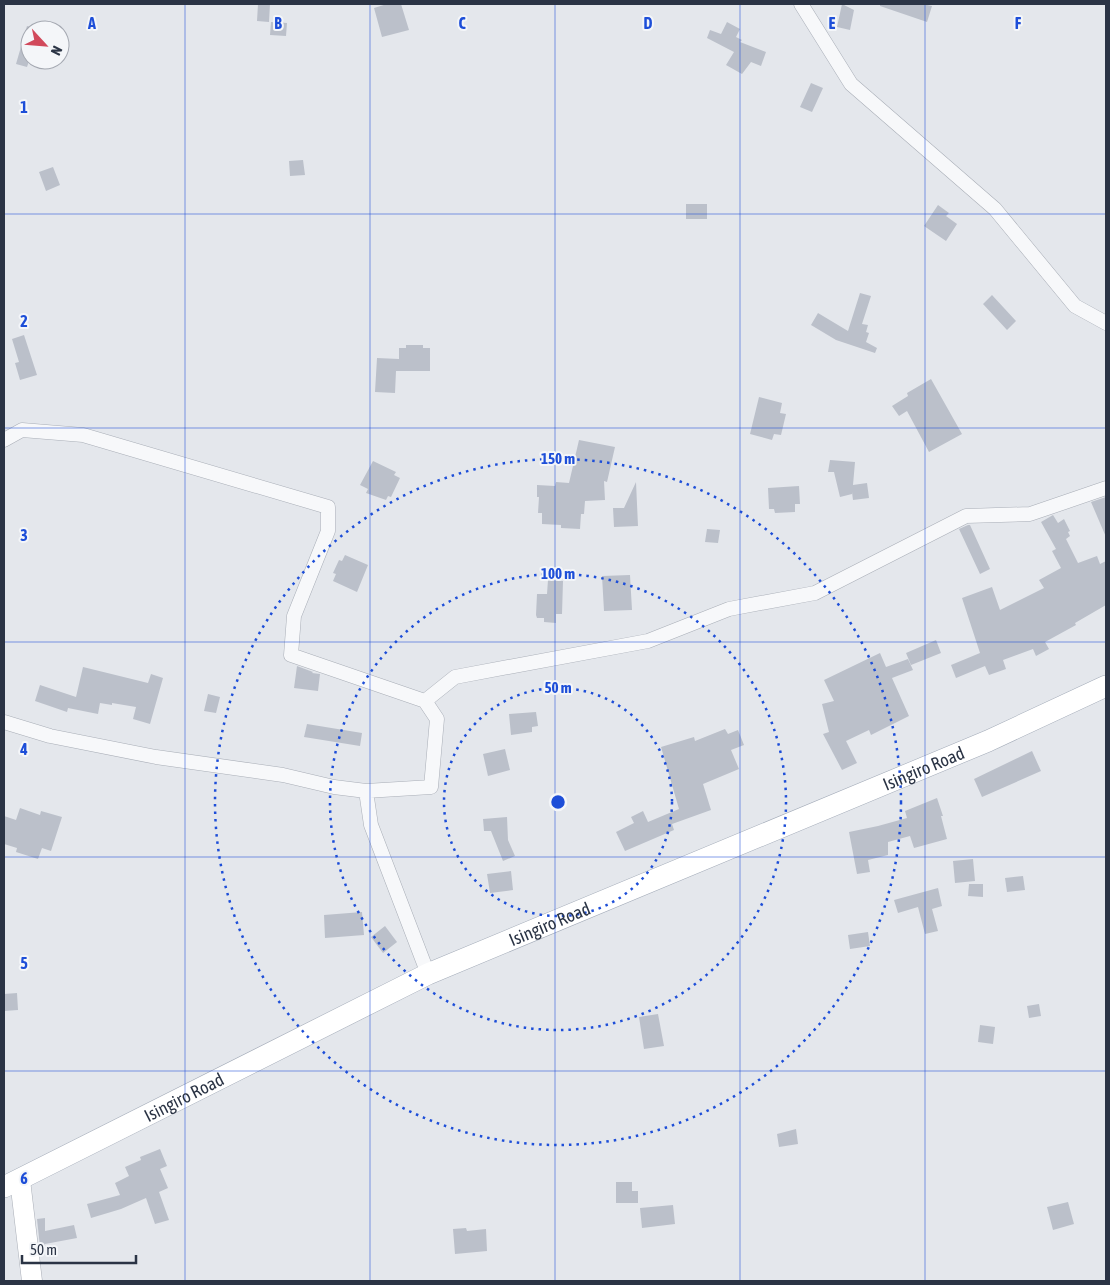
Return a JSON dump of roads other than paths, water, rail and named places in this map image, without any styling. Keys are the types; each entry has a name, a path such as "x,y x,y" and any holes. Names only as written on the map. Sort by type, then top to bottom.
{"main road":[{"name":"Isingiro Road","path":"12,1184 428,974 988,741 1106,686"}],"street":[{"path":"802,4 851,84 995,210 1075,306 1106,323"},
{"path":"4,440 22,430 83,435 328,507 328,531 294,616 291,655 425,701 437,718 431,788 366,791 334,787 283,775 156,757 50,736 4,722"},
{"path":"425,701 455,677 648,641 729,610 815,593 966,516 1030,514 1106,488"},
{"path":"366,791 371,825 428,974"},
{"path":"12,1184 32,1281"}]}
